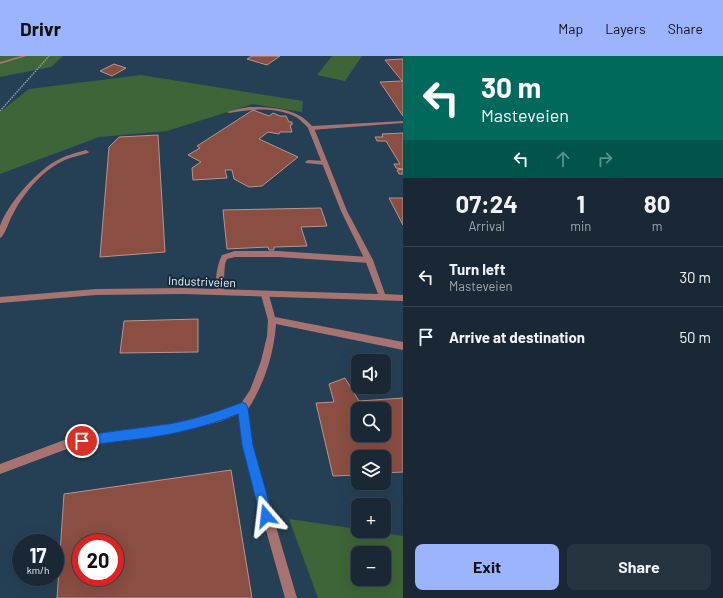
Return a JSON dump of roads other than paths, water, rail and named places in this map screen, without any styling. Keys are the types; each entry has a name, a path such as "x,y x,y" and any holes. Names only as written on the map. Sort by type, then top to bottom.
{"street":[{"path":"0,63 25,56"},
{"path":"229,112 246,108 286,113 306,121 311,128 344,211 369,260 383,298"},
{"path":"311,128 403,122"},
{"path":"0,236 18,201 40,175 64,158 86,152"},
{"path":"308,162 325,163"},
{"path":"219,292 221,264 224,257 235,254 278,254 369,260"},
{"name":"Industriveien","path":"0,300 96,292 219,292 265,295 403,298"},
{"path":"0,469 67,444 170,429 219,417 243,408 254,392 265,362 271,336 272,320 265,295"},
{"path":"272,320 403,346"},
{"path":"243,408 249,452 291,598"}]}
